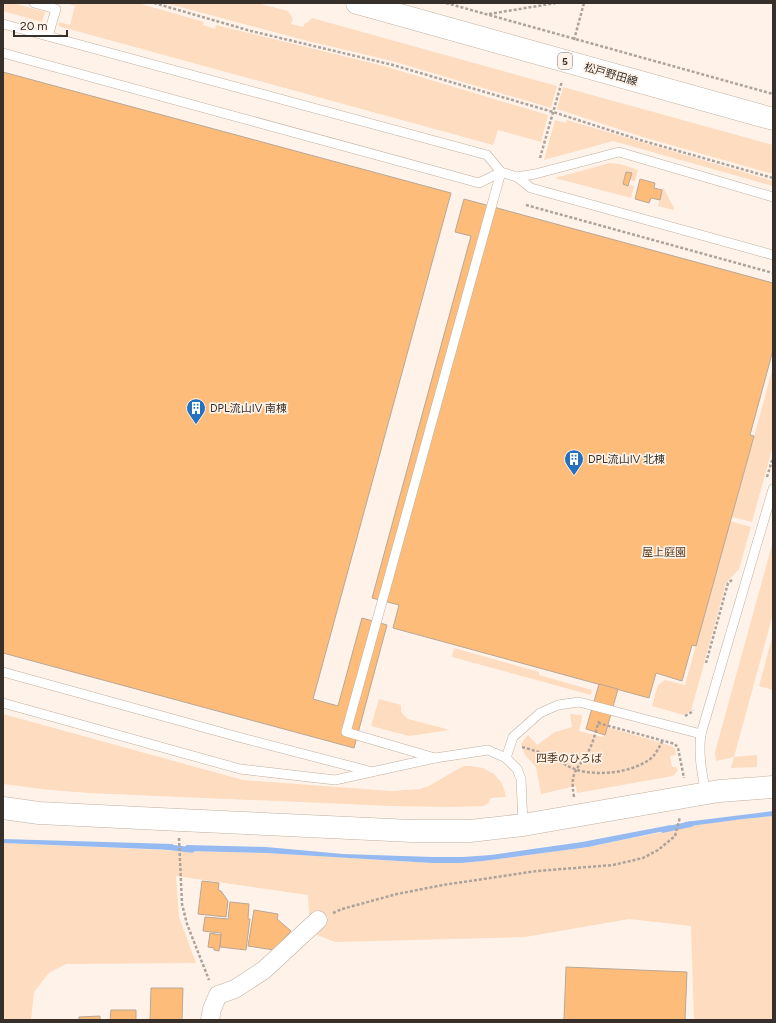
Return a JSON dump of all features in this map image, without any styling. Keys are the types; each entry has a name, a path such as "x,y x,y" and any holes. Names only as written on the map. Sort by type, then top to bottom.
{"street":[{"name":"松戸野田線","path":"357,3 773,119"},
{"path":"3,808 39,812 412,831 470,831 524,825 719,791 773,787"},
{"path":"210,1020 212,1009 218,995 235,989 264,970 318,920"}],"lane":[{"path":"34,3 56,9 48,36"},
{"path":"3,24 487,155 501,172 517,177 531,188 773,255"},
{"path":"3,53 479,183 501,172"},
{"path":"517,177 535,174 619,152 773,197"},
{"path":"435,758 346,732 501,172"},
{"path":"706,794 700,760 701,734 773,489"},
{"path":"3,672 242,738 370,771"},
{"path":"506,758 513,737 528,722 540,713 558,705 579,702 701,734"},
{"path":"3,703 240,770 334,780 435,758 488,750 506,758 517,769 522,779 524,825"}],"path":[{"path":"154,3 251,31 393,66 773,178"},
{"path":"446,3 489,14 574,40 773,94"},
{"path":"489,14 556,3"},
{"path":"574,40 584,3"},
{"path":"540,158 562,82"},
{"path":"526,206 773,273"},
{"path":"574,800 572,785 575,769 590,748 602,708"},
{"path":"598,723 675,744 678,748 685,780"},
{"path":"510,744 539,752 575,769 588,772 605,773 636,766 649,760 658,750 663,740"},
{"path":"318,920 342,909 397,894 444,885 537,871 612,865 643,858 658,850 675,836 679,819"},
{"path":"179,837 182,904 187,924 213,988 218,995"}],"green space":[{"path":"3,3 14,3 45,12 42,22 3,11"},
{"path":"66,3 138,3 204,22 203,25 215,29 216,25 384,66 548,115 541,142 498,130 493,145 58,26 59,22 70,25 75,6"},
{"path":"165,3 257,3 288,11 293,19 291,24 303,27 305,23 312,18 557,86 551,108 392,61 308,41"},
{"path":"563,87 773,145 773,174 646,138 557,109"},
{"path":"555,120 566,123 567,120 773,181 773,186 613,141 544,160"},
{"path":"610,163 620,164 638,170 635,181 630,180 632,173 626,172 623,184 634,186 631,198 555,178"},
{"path":"663,187 674,208 674,210 658,206"},
{"path":"773,367 773,446 752,522 732,517"},
{"path":"730,521 751,527 739,569 726,583 691,711 684,715 652,706 658,685 665,680 685,685"},
{"path":"773,541 773,614 734,757 716,761 715,752"},
{"path":"773,634 773,690 759,686"},
{"path":"454,648 539,672 539,675 592,690 591,695 452,657"},
{"path":"379,699 401,705 401,712 408,719 450,730 409,736 371,726"},
{"path":"3,714 243,780 391,791 420,789 429,786 464,766 471,766 483,768 494,774 501,782 506,797 491,798 484,806 391,806 89,793 3,784"},
{"name":"四季のひろば","path":"570,714 581,715 582,718 579,731 602,737 605,735 607,727 672,746 675,749 676,755 670,756 672,767 676,767 678,770 673,776 577,793 576,786 541,794 536,767 525,755 521,744 528,735 537,745 555,732 572,727"},
{"path":"757,755 757,767 731,768 734,757"},
{"path":"773,816 773,1020 694,1020 691,926 629,919 525,937 335,942 310,932 308,895 176,876 179,917 196,963 66,964 49,973 34,992 31,1020 3,1020 3,843 266,853 432,863 462,863 588,847 697,825"}],"water":[{"path":"773,811 773,816 683,827 685,822"},
{"path":"671,825 669,830 588,847 462,863 432,863 266,853 186,851 186,845 266,847 343,854 463,857 491,855 582,842"},
{"path":"3,839 173,844 173,850 3,843"}],"building":[{"name":"DPL流山IV 南棟","path":"3,72 451,193 313,699 338,706 362,618 387,625 354,748 3,653"},
{"path":"626,172 632,173 628,186 623,184"},
{"path":"640,179 655,183 654,188 662,190 660,200 651,198 649,203 635,199"},
{"name":"DPL流山IV 北棟","path":"464,199 773,283 773,350 750,435 754,436 696,646 692,645 682,681 656,673 649,698 393,628 399,605 372,598 471,236 455,232"},
{"path":"599,684 618,689 605,735 586,729"},
{"path":"202,881 219,883 218,890 221,891 228,901 226,917 198,914"},
{"path":"230,902 249,904 248,919 250,919 246,950 220,947 221,933 203,931 205,917 228,919"},
{"path":"254,910 278,914 277,919 291,931 274,950 248,946"},
{"path":"210,933 221,935 219,951 208,947"},
{"path":"566,967 687,972 685,1020 564,1020"},
{"path":"151,988 183,988 182,1020 150,1020"},
{"path":"111,1010 136,1010 136,1020 110,1020"},
{"path":"100,1016 100,1020 79,1020 79,1017"}],"waterway":[{"path":"663,830 691,824"},
{"path":"167,847 192,850"}],"place":[{"name":"DPL流山IV 南棟","path":"196,425"},
{"name":"DPL流山IV 北棟","path":"574,476"}],"park label":[{"name":"屋上庭園","path":"664,552"}]}
